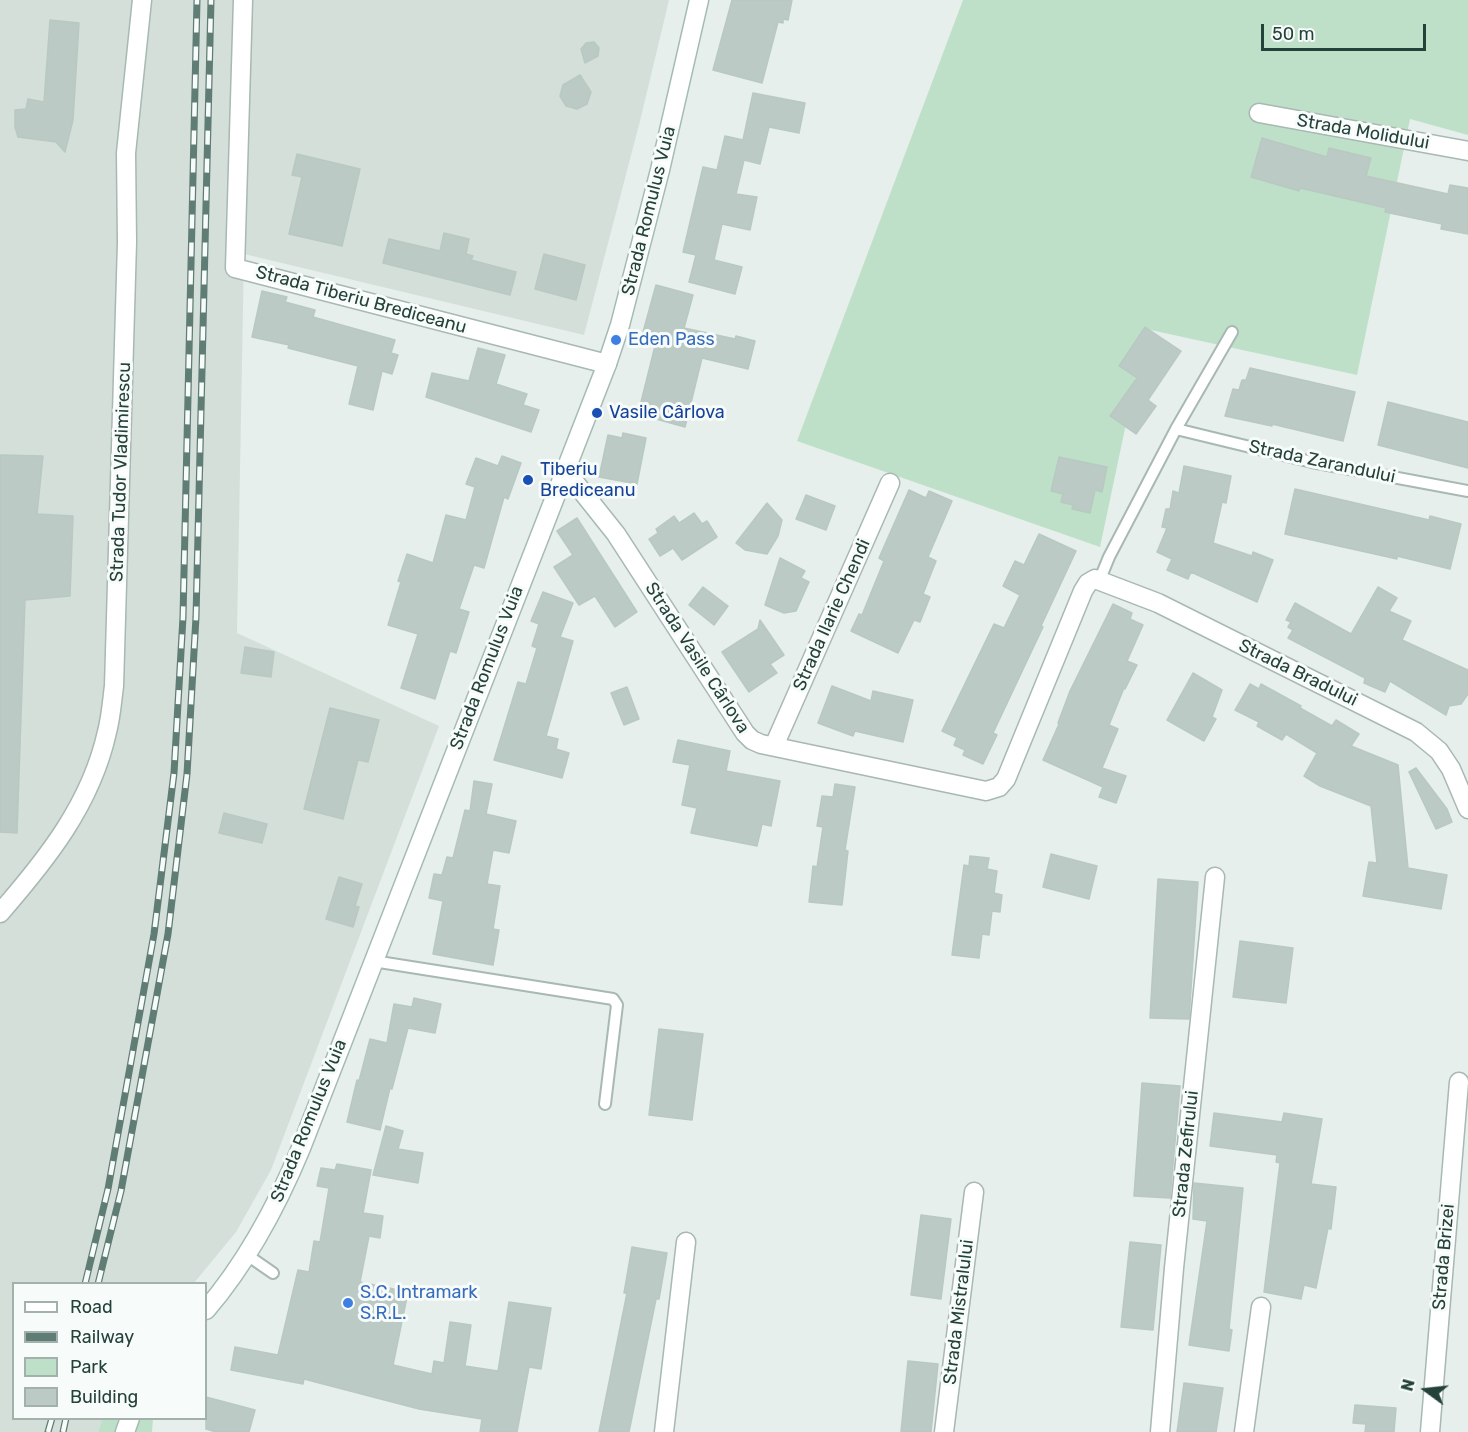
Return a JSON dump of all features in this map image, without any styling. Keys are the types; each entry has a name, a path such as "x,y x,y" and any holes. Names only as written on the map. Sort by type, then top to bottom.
{"street":[{"name":"Strada Tudor Vladimirescu","path":"0,913 43,864 71,822 92,779 109,721 115,675 127,242 126,153 142,0"},
{"name":"Strada Tiberiu Brediceanu","path":"243,0 236,268 607,364"},
{"name":"Strada Romulus Vuia","path":"207,1309 247,1255 290,1174 607,364 620,325 649,214 699,0"},
{"name":"Strada Molidului","path":"1259,113 1468,151"},
{"name":"Strada Vasile Cârlova","path":"565,470 616,534 745,733 752,740 986,791 999,787 1006,779 1083,591 1096,579"},
{"name":"Strada Ilarie Chendi","path":"774,746 890,483"},
{"name":"Strada Bradului","path":"1096,579 1158,603 1416,732 1439,751 1451,769 1468,809"},
{"name":"Strada Zefirului","path":"1160,1432 1174,1268 1215,877"},
{"name":"Strada Brizei","path":"1430,1432 1459,1082"},
{"name":"Strada Mistralului","path":"944,1432 974,1192"},
{"path":"664,1432 686,1242"},
{"path":"1244,1432 1260,1307"}],"lane":[{"path":"1096,579 1176,429 1232,332"},
{"name":"Strada Zarandului","path":"1176,429 1312,462 1468,491"},
{"path":"373,962 607,996 613,999 617,1005 605,1104"},
{"path":"247,1255 273,1273"}],"shaded area":[{"path":"0,0 669,0 584,335 244,254 237,633 439,726 271,1170 236,1232 195,1282 12,1282 12,1420 102,1420 98,1432 0,1432"}],"green space":[{"path":"963,0 1468,0 1468,135 1410,119 1357,375 1146,329 1100,547 797,441"},
{"path":"102,1420 153,1420 152,1432 98,1432"}],"building":[{"path":"732,0 792,0 788,20 783,19 783,23 778,22 762,83 713,70"},
{"path":"50,20 79,23 73,120 65,152 56,142 18,137 15,127 15,110 26,109 28,99 44,102"},
{"path":"594,42 599,48 598,56 585,63 581,49 586,43"},
{"path":"580,75 591,92 587,104 577,109 566,106 560,96 563,85"},
{"path":"753,93 805,103 799,133 769,127 760,164 744,160 736,194 757,197 750,230 722,224 714,260 742,267 735,294 689,282 696,255 683,252 703,167 717,170 725,136 743,140"},
{"path":"1262,138 1327,157 1329,148 1371,158 1366,176 1448,194 1450,185 1468,188 1468,234 1441,229 1442,224 1385,212 1386,208 1300,188 1299,191 1251,177"},
{"path":"297,154 360,169 342,246 289,234 302,177 292,175"},
{"path":"444,233 469,239 466,254 473,256 471,260 516,272 510,295 383,263 389,239 440,251"},
{"path":"544,254 585,265 576,300 535,289"},
{"path":"656,285 693,295 684,328 755,341 748,369 702,358 685,427 638,414 655,346 640,343"},
{"path":"262,291 287,297 285,302 315,310 313,317 395,340 391,353 398,355 392,374 382,371 373,410 349,404 358,366 288,348 289,345 252,337"},
{"path":"1145,327 1181,351 1148,400 1156,406 1136,434 1110,416 1137,378 1119,366"},
{"path":"478,348 505,355 496,384 527,394 523,405 539,410 531,432 426,397 432,373 469,381"},
{"path":"1250,368 1355,392 1343,441 1272,424 1272,426 1225,416 1233,389 1239,390"},
{"path":"1388,402 1468,422 1468,468 1378,445"},
{"path":"623,433 646,438 637,484 599,477 608,435 622,438"},
{"path":"0,455 43,456 37,514 73,516 70,596 25,600 17,833 0,832"},
{"path":"502,456 521,463 508,499 504,497 484,568 474,565 459,609 469,612 456,653 450,651 435,699 401,688 418,634 388,625 407,554 433,563 446,515 466,520 475,487 466,484 476,458 498,466"},
{"path":"1059,457 1107,467 1102,492 1095,490 1090,513 1072,509 1073,505 1061,502 1063,494 1051,491"},
{"path":"1184,466 1231,476 1226,503 1222,502 1213,543 1252,556 1253,552 1273,560 1257,602 1191,572 1188,579 1167,570 1172,559 1157,552 1167,528 1162,527 1166,509 1170,509 1173,491 1179,493"},
{"path":"1295,489 1429,520 1430,516 1461,524 1450,569 1285,534"},
{"path":"909,490 926,498 929,491 952,501 928,557 936,561 923,594 930,597 920,622 914,620 898,653 851,631 859,614 862,615 884,561 879,558"},
{"path":"806,495 835,506 826,530 796,519"},
{"path":"767,503 782,520 778,536 767,554 745,550 736,543"},
{"path":"694,513 702,524 707,521 717,537 682,560 673,548 660,556 649,539 658,533 656,529 674,516 679,523"},
{"path":"577,518 637,612 615,627 595,596 579,605 554,567 573,555 557,531"},
{"path":"1039,534 1076,551 993,733 997,735 983,764 963,755 965,750 954,745 957,738 942,731 994,624 1004,628 1020,595 1003,586 1015,561 1024,565"},
{"path":"780,558 805,571 801,578 809,582 796,611 784,613 765,605"},
{"path":"703,587 728,606 714,625 689,605"},
{"path":"1378,587 1397,598 1389,611 1411,621 1402,640 1468,670 1468,694 1461,704 1449,706 1446,715 1390,681 1385,692 1364,683 1365,678 1288,638 1293,630 1288,627 1291,622 1286,620 1295,603 1351,634"},
{"path":"543,592 573,603 560,637 573,641 546,736 558,739 556,749 569,753 562,778 494,760 518,682 526,684 537,648 532,646 539,624 531,621"},
{"path":"1113,604 1132,613 1130,619 1143,625 1127,661 1137,665 1124,688 1109,725 1118,729 1102,768 1126,776 1116,803 1099,797 1103,787 1043,760 1070,691"},
{"path":"760,620 784,655 770,664 777,673 749,692 722,652 758,629"},
{"path":"245,647 274,652 271,677 241,673"},
{"path":"1193,673 1222,690 1212,717 1216,719 1204,741 1167,720"},
{"path":"1250,684 1259,689 1261,684 1332,726 1336,720 1359,734 1351,746 1398,765 1408,868 1447,875 1441,909 1363,896 1369,862 1377,863 1371,806 1320,786 1304,776 1317,753 1286,734 1282,740 1257,726 1259,722 1235,710"},
{"path":"832,686 871,701 873,691 913,700 903,742 855,731 853,736 818,723"},
{"path":"627,687 639,719 624,725 611,693"},
{"path":"330,708 379,720 368,762 358,760 343,819 304,809"},
{"path":"678,740 730,751 726,771 780,781 771,826 762,824 757,846 691,833 697,808 682,805 690,765 673,762"},
{"path":"1416,768 1447,809 1452,822 1436,829 1409,772"},
{"path":"474,781 492,784 486,814 516,821 509,853 493,850 487,884 500,886 493,929 499,930 493,965 433,954 443,901 429,898 434,874 442,875 447,857 453,858 465,810 470,811"},
{"path":"835,784 855,787 845,850 848,851 842,905 809,902 813,866 817,867 823,827 817,826 822,796 833,797"},
{"path":"224,813 267,824 262,843 219,833"},
{"path":"1051,854 1097,866 1089,899 1043,887"},
{"path":"970,856 989,858 987,869 997,871 994,893 1002,895 1000,912 992,911 989,935 982,934 979,958 952,955 964,865 969,866"},
{"path":"339,877 362,884 355,906 359,907 353,927 326,919"},
{"path":"1158,879 1198,882 1189,1019 1150,1018"},
{"path":"1240,941 1293,948 1286,1003 1233,997"},
{"path":"414,998 441,1004 435,1033 408,1028 380,1130 347,1122 370,1039 387,1043 394,1004 412,1007"},
{"path":"659,1029 703,1034 692,1120 649,1115"},
{"path":"1142,1083 1180,1086 1170,1198 1134,1196"},
{"path":"1214,1113 1282,1122 1284,1113 1322,1119 1311,1184 1336,1187 1331,1229 1328,1228 1316,1288 1304,1285 1301,1299 1264,1292 1280,1163 1276,1162 1277,1155 1210,1146"},
{"path":"386,1126 403,1131 398,1149 423,1153 418,1183 373,1175"},
{"path":"337,1164 371,1170 363,1213 383,1216 380,1238 369,1236 360,1282 408,1292 393,1365 432,1374 434,1361 444,1363 450,1322 471,1325 465,1366 498,1371 509,1302 551,1308 541,1369 529,1367 517,1432 480,1432 482,1419 419,1409 304,1379 303,1384 231,1370 235,1347 278,1355 298,1270 309,1272 314,1241 320,1242 329,1188 317,1186 321,1168 335,1170"},
{"path":"1194,1183 1243,1188 1229,1329 1232,1330 1229,1351 1189,1345 1207,1221 1193,1219"},
{"path":"921,1215 951,1219 941,1299 911,1295"},
{"path":"1130,1242 1161,1245 1153,1330 1121,1327"},
{"path":"632,1247 667,1253 659,1299 656,1299 629,1432 599,1432 627,1293 624,1293"},
{"path":"908,1361 938,1364 931,1432 901,1432"},
{"path":"1184,1383 1223,1388 1216,1432 1177,1432"},
{"path":"207,1397 255,1410 249,1432 216,1432 206,1429"},
{"path":"1355,1405 1396,1408 1394,1432 1365,1432 1366,1424 1353,1423"}],"railway":[{"path":"85,1282 108,1189 154,934 174,773 183,617 197,0"},
{"path":"98,1282 121,1191 168,934 187,774 196,617 211,0"},
{"path":"48,1432 51,1420"},
{"path":"63,1432 66,1420"}],"place":[{"name":"Eden Pass","path":"616,340"},
{"name":"Vasile Cârlova","path":"597,413"},
{"name":"Tiberiu Brediceanu","path":"528,480"},
{"name":"S.C. Intramark S.R.L.","path":"348,1303"}]}
